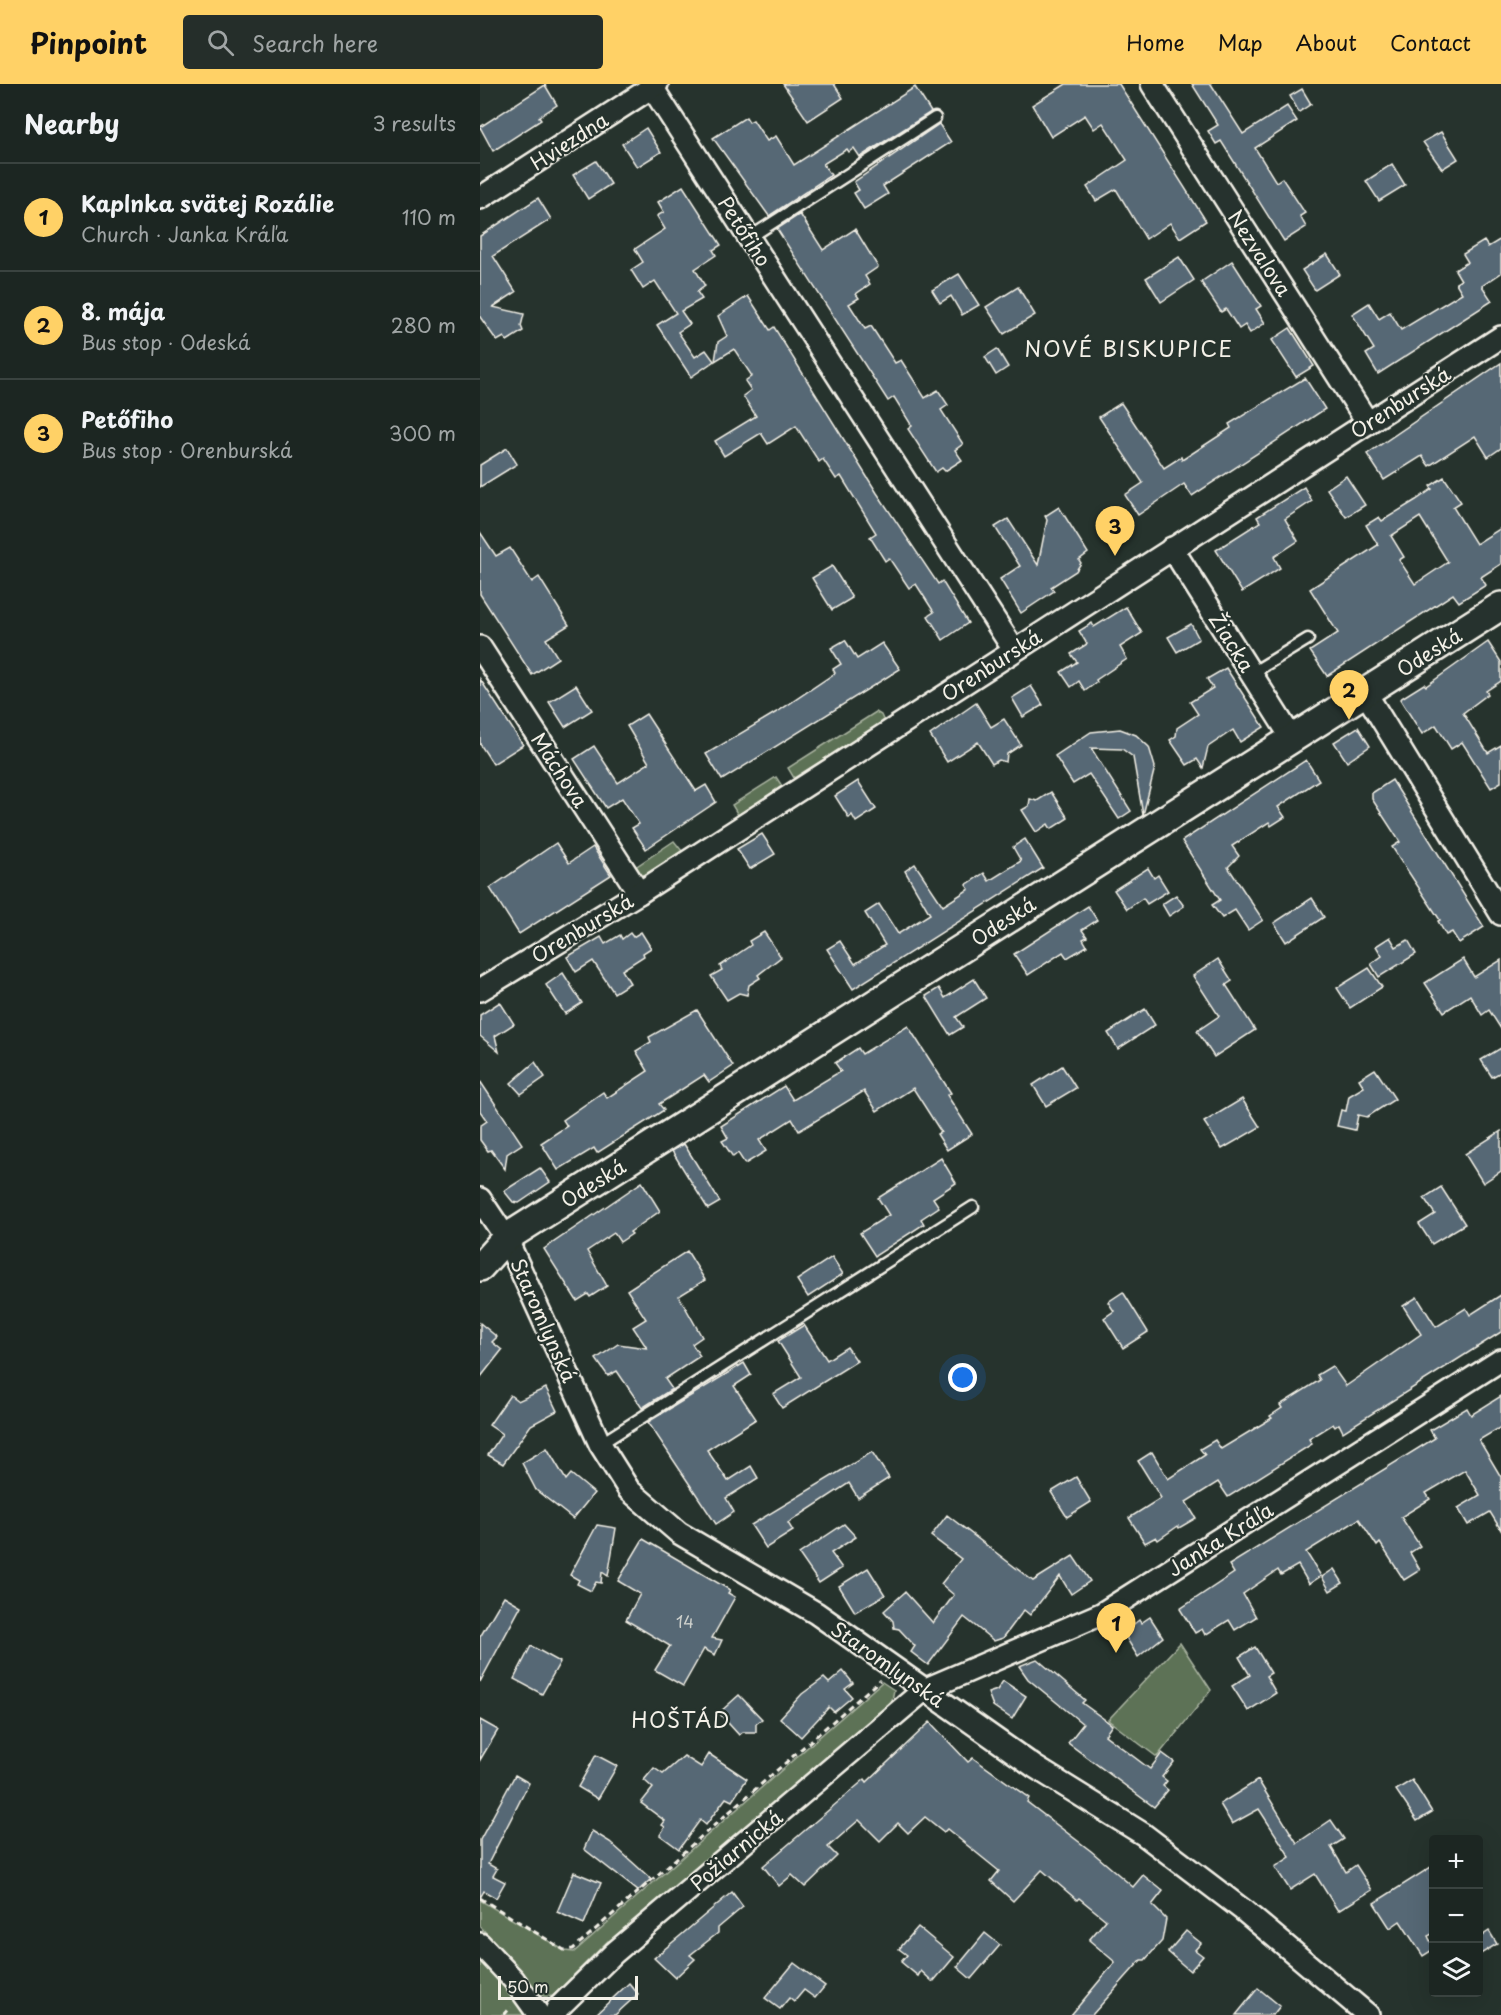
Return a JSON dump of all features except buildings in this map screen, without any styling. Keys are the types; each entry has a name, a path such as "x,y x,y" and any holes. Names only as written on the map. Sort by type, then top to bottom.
{"street":[{"name":"Nezvalova","path":"1152,84 1368,423"},
{"name":"Hviezdna","path":"480,198 653,85"},
{"name":"Petőfiho","path":"653,85 1014,650"},
{"name":"Orenburská","path":"480,990 639,893 1501,337"},
{"name":"Žiacka","path":"1172,548 1291,737"},
{"name":"Odeská","path":"480,1268 506,1238 1291,737 1501,606"},
{"name":"Máchova","path":"480,647 639,893"},
{"path":"1365,692 1501,914"},
{"name":"Staromlynská","path":"480,1199 506,1238 600,1444 629,1490 679,1533 816,1613 924,1690 1191,1868 1363,2013"},
{"name":"Janka Kráľa","path":"924,1690 1101,1614 1501,1360"},
{"name":"Požiarnická","path":"555,2015 556,2009 614,1953 924,1690"},
{"path":"480,1944 514,1980 539,2015"}],"lane":[{"path":"750,238 935,118"},
{"path":"1252,674 1308,639"},
{"path":"600,1444 973,1207"}],"path":[{"path":"480,1898 564,1950 573,1949 884,1677"}],"green space":[{"path":"876,712 881,715 884,722 794,778 788,768"},
{"path":"776,777 782,786 738,815 732,805"},
{"path":"674,841 682,851 645,875 638,874 634,868"},
{"path":"1180,1643 1211,1690 1157,1757 1108,1720"},
{"path":"882,1682 894,1690 892,1700 885,1709 611,1943 608,1941 553,1996 545,1997 538,1993 480,1926 480,1900 565,1951 574,1952"},
{"path":"480,1956 528,2015 480,2015"}],"place":[{"name":"Petőfiho","path":"1115,556"},
{"name":"8. mája","path":"1349,720"},
{"name":"Kaplnka svätej Rozálie","path":"1116,1653"}],"district":[{"name":"NOVÉ BISKUPICE","path":"1129,347"},
{"name":"HOŠTÁD","path":"681,1719"}]}
